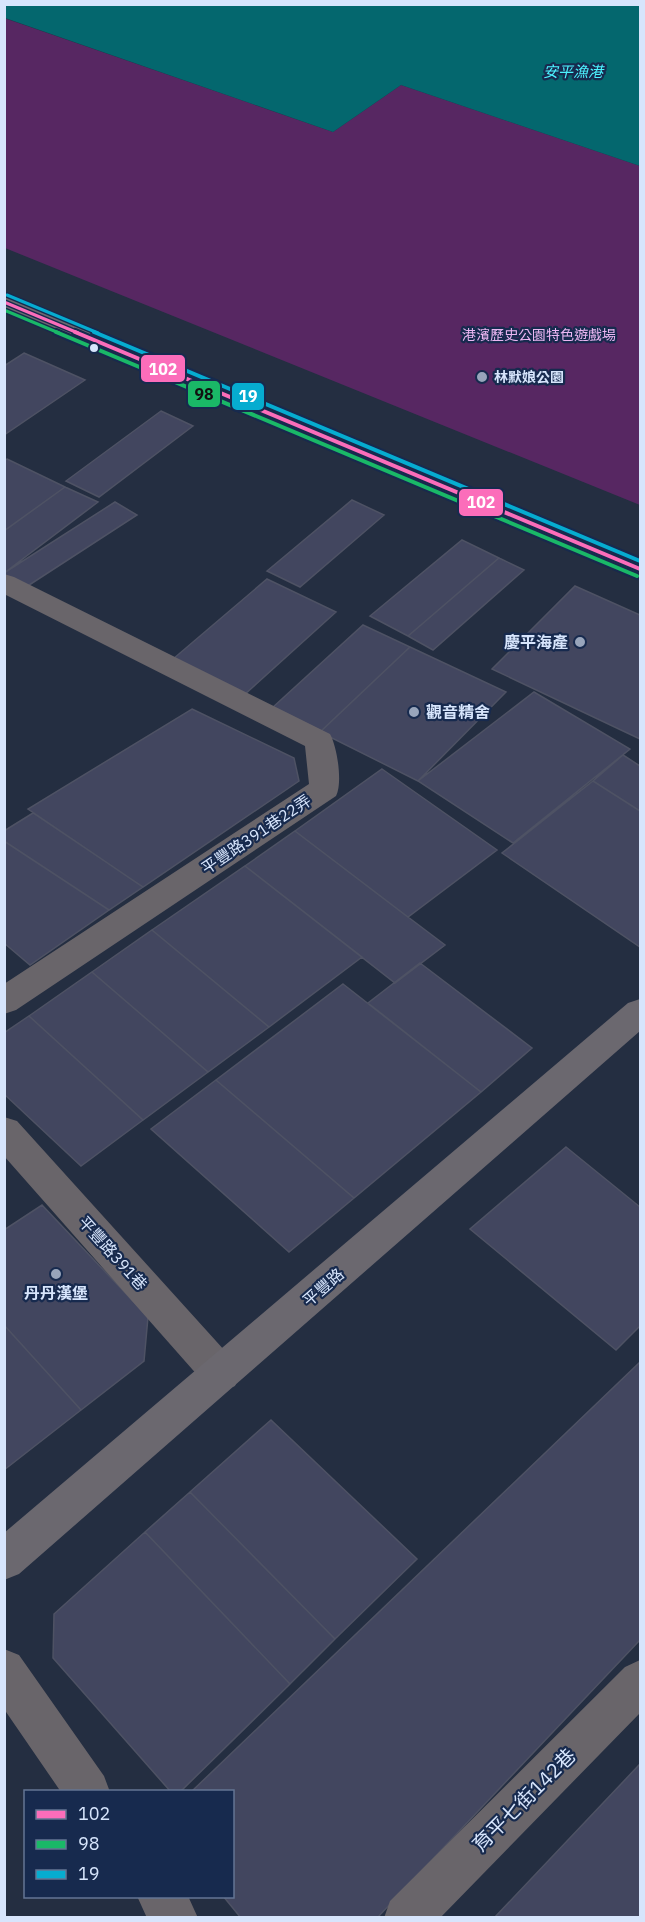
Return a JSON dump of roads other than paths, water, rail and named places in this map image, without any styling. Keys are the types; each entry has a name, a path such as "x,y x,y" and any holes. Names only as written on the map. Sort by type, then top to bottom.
{"street":[{"path":"4,302 640,569"},
{"name":"平豐路391巷22弄","path":"4,583 319,741 325,788 4,1001"},
{"name":"平豐路","path":"4,1560 640,1012"},
{"name":"平豐路391巷","path":"4,1131 221,1374"},
{"path":"4,1670 87,1790"},
{"name":"育平七街142巷","path":"408,1917 640,1682"},
{"path":"161,1898 174,1917"}],"water":[{"name":"安平漁港","path":"5,4 640,5 640,166 401,85 333,132 5,18"}],"place":[{"name":"林默娘公園","path":"482,377"},
{"name":"慶平海產","path":"580,642"},
{"name":"觀音精舍","path":"414,712"},
{"name":"丹丹漢堡","path":"56,1274"}],"park label":[{"name":"港濱歷史公園特色遊戲場","path":"539,335"}]}
